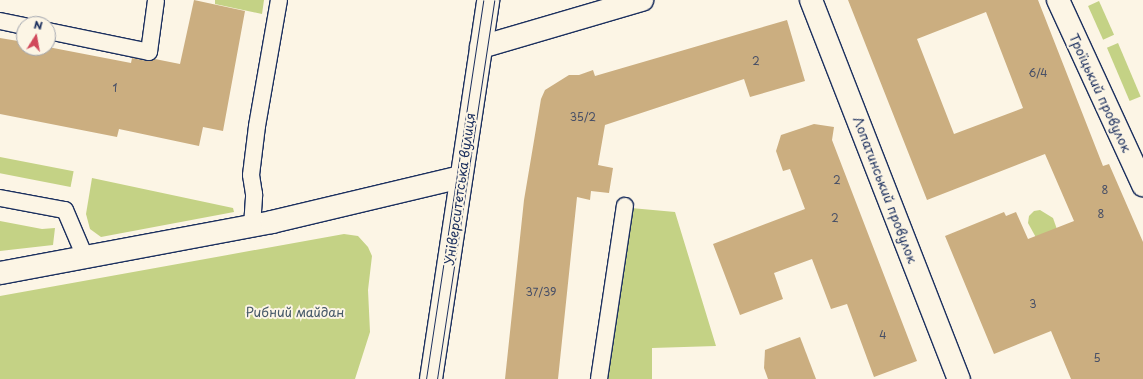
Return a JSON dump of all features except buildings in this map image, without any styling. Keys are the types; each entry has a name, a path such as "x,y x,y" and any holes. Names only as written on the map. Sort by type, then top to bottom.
{"street":[{"name":"Університетська вулиця","path":"431,379 488,0"},
{"path":"481,47 642,0"},
{"name":"Лопатинський провулок","path":"811,0 959,379"},
{"name":"Троїцький провулок","path":"1058,0 1143,185"},
{"path":"0,273 252,226 461,177"}],"lane":[{"path":"56,33 149,52 156,0"},
{"path":"252,226 254,194 251,175 257,126 279,0"},
{"path":"0,21 16,24"},
{"path":"0,198 65,210 85,257"},
{"path":"599,379 625,206"}],"green space":[{"path":"215,0 264,0 262,14 215,4"},
{"path":"1099,1 1114,35 1103,40 1088,6"},
{"path":"1118,43 1141,96 1130,101 1107,48"},
{"path":"0,157 74,171 71,187 0,173"},
{"path":"92,178 233,208 234,212 101,237 90,229 86,214"},
{"path":"631,208 675,212 716,346 652,348 652,379 607,379"},
{"path":"1040,210 1053,218 1059,235 1039,243 1028,223 1029,216 1034,211"},
{"path":"0,221 42,229 55,228 53,245 0,251"},
{"name":"Рибний майдан","path":"344,234 358,236 368,247 372,256 368,290 370,332 355,379 0,379 0,296"}],"tram line":[{"path":"426,379 483,0"},
{"path":"437,379 494,0"}]}
